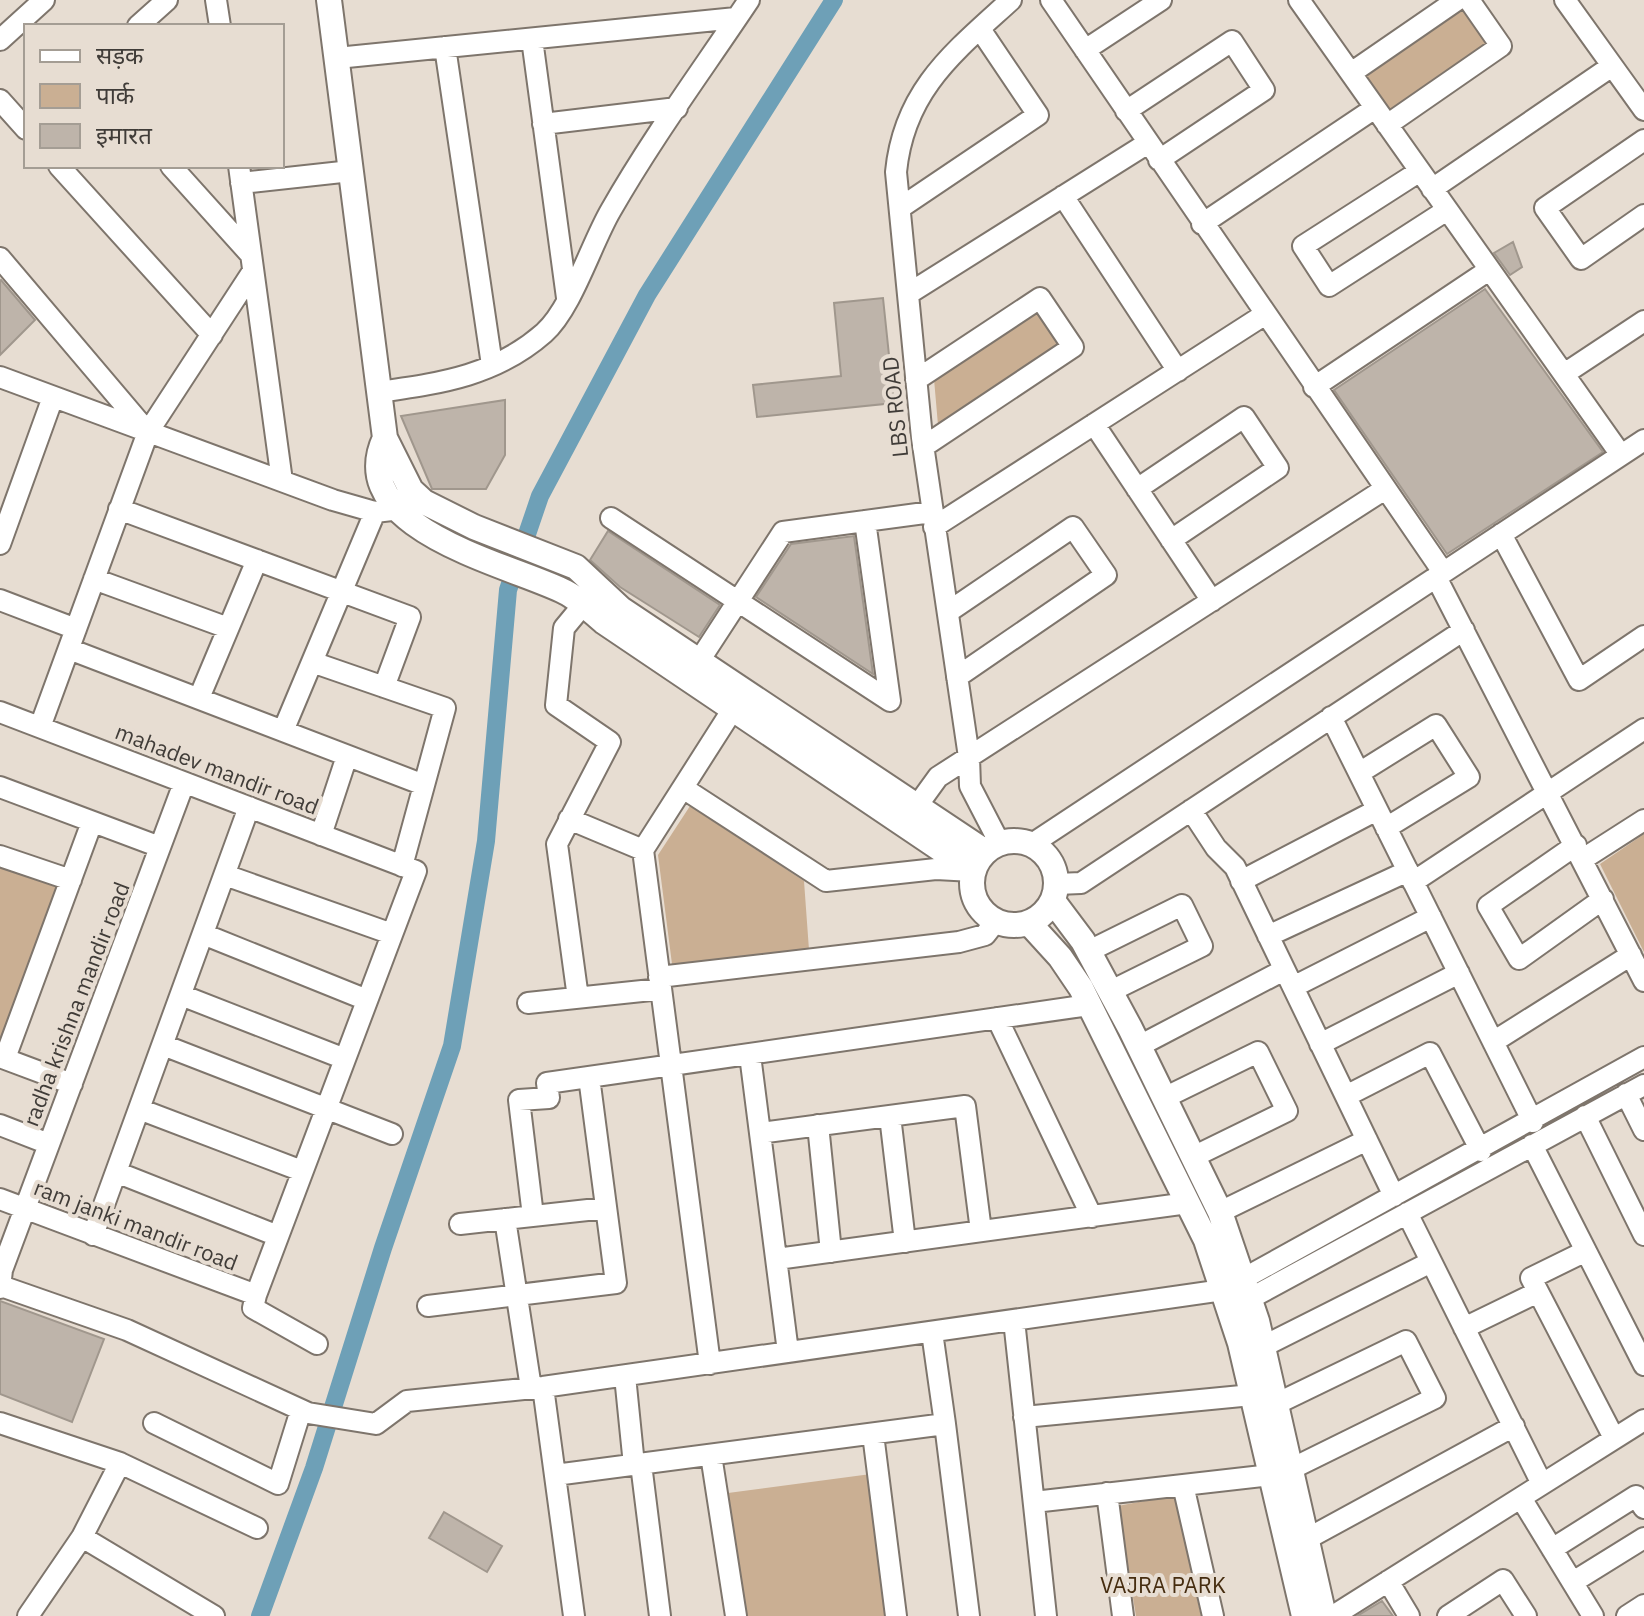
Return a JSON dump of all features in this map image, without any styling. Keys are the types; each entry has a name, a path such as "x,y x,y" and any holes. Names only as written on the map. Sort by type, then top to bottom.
{"street":[{"path":"0,40 44,0"},
{"path":"140,24 167,0"},
{"path":"216,0 220,24"},
{"path":"329,0 385,438 411,490 414,526 465,552 575,599 985,855"},
{"path":"379,392 463,380 546,332 567,298 611,210 749,0"},
{"name":"LBS ROAD","path":"985,855 970,786 969,757 923,447 896,172 899,141 913,108 933,74 1011,0"},
{"path":"1051,0 1440,574 1464,630 1639,968 1493,1042"},
{"path":"1085,50 1161,0"},
{"path":"1351,73 1457,0"},
{"path":"1202,224 1501,46 1469,0"},
{"path":"1565,0 1644,110"},
{"path":"1308,3 1381,117 1621,455"},
{"path":"337,58 532,39 713,10 736,18"},
{"path":"900,208 1038,115 980,29"},
{"path":"532,39 567,298"},
{"path":"908,294 1063,196 1153,152 1264,90 1232,41 1126,111"},
{"path":"445,47 492,365"},
{"path":"1432,189 1612,66"},
{"path":"0,100 24,126"},
{"path":"543,124 677,108"},
{"path":"1644,140 1545,208 1581,259 1644,215"},
{"path":"61,168 212,335"},
{"path":"173,168 252,264"},
{"path":"282,481 240,174 351,171"},
{"path":"1420,171 1303,246 1329,286 1447,210"},
{"path":"1063,196 1178,371"},
{"path":"0,258 148,432"},
{"path":"40,727 148,432 212,335 252,264"},
{"path":"1314,387 1489,270"},
{"path":"916,380 1040,298 1073,347 923,447"},
{"path":"699,661 783,532 865,521 933,520 1094,424 1264,315"},
{"path":"1564,374 1644,321"},
{"path":"0,377 375,512 413,507 576,567 621,609 699,661 739,700 917,806 985,855"},
{"path":"0,544 53,397"},
{"path":"1137,489 1244,417 1278,468 1171,540"},
{"path":"1094,424 1212,601"},
{"path":"1032,844 1644,440"},
{"path":"917,806 938,777 1385,489"},
{"path":"119,509 410,617 384,687"},
{"path":"283,731 375,512"},
{"path":"611,518 739,599 890,701 865,521"},
{"path":"948,612 1073,527 1106,575 957,677"},
{"path":"1501,534 1579,680 1644,636"},
{"path":"199,698 257,560"},
{"path":"94,579 228,628"},
{"path":"575,599 564,628 556,705 610,742 557,844 578,998"},
{"path":"0,600 72,639 199,698 424,785"},
{"path":"985,855 973,897 982,912 1012,926 1029,923 1043,914 1055,892 1081,883 1464,630"},
{"path":"312,662 445,708 424,785 409,868 392,934 253,1308 317,1344"},
{"path":"710,1364 643,850 739,700"},
{"name":"mahadev mandir road","path":"0,712 409,868"},
{"path":"1331,717 1533,1122"},
{"path":"1241,881 1469,777 1436,725 1359,773"},
{"path":"1268,936 1410,876 1644,729"},
{"path":"321,835 347,756"},
{"name":"radha krishna mandir road","path":"1,1278 184,783"},
{"path":"0,787 160,847"},
{"path":"683,788 826,881 936,869 985,855 1015,840 1032,844 1045,853 1054,868 1055,892 1111,991 1220,1212 1280,1472 1304,1616"},
{"path":"93,1235 249,807"},
{"path":"1191,810 1216,848 1235,867 1394,1196"},
{"path":"569,819 643,850"},
{"path":"1603,899 1519,959 1488,906 1580,852 1644,820"},
{"path":"72,1084 2,1058 92,822"},
{"path":"0,856 71,880"},
{"path":"225,875 392,934"},
{"path":"1089,951 1182,905 1202,946 1111,991"},
{"path":"1139,1046 1431,917"},
{"path":"528,1003 959,942 985,935 996,921"},
{"path":"1029,923 1060,957 1089,1005 1206,1240 1238,1289 1262,1347 1263,1400"},
{"path":"203,934 367,1000"},
{"path":"1320,1044 1459,973"},
{"path":"181,995 345,1059"},
{"path":"533,1216 519,1100 549,1098 547,1083 1089,1005"},
{"path":"997,1018 1092,1217"},
{"path":"163,1045 392,1134"},
{"path":"1164,1098 1258,1052 1287,1111 1193,1157"},
{"path":"1346,1096 1430,1053 1481,1151"},
{"path":"750,1055 788,1352"},
{"path":"1238,1289 1394,1196 1481,1151 1644,1057"},
{"path":"428,1306 616,1283 589,1077"},
{"path":"1,1278 127,1330 305,1412 376,1424 407,1401 537,1388 1238,1289 1407,1213 1635,1089 1644,1130"},
{"path":"760,1133 965,1106 981,1231"},
{"path":"139,1109 302,1171"},
{"path":"890,1116 905,1242"},
{"path":"1585,1116 1644,1235"},
{"path":"0,1125 49,1144"},
{"path":"818,1125 831,1252"},
{"path":"1220,1212 1367,1140"},
{"path":"1532,1145 1644,1365"},
{"path":"116,1172 278,1236"},
{"name":"ram janki mandir road","path":"0,1199 256,1295"},
{"path":"777,1259 1188,1203"},
{"path":"460,1224 606,1208"},
{"path":"1407,1213 1542,1484"},
{"path":"505,1219 555,1475 574,1616"},
{"path":"1586,1251 1531,1278 1614,1438"},
{"path":"1262,1347 1431,1262"},
{"path":"1464,1328 1538,1292"},
{"path":"1014,1320 1046,1616"},
{"path":"932,1332 969,1616"},
{"path":"1024,1417 1263,1400 1406,1341 1435,1398 1280,1472 1034,1502"},
{"path":"625,1376 660,1616"},
{"path":"154,1423 278,1484 305,1412"},
{"path":"1333,1616 1644,1420"},
{"path":"0,1423 120,1463 257,1528"},
{"path":"555,1475 945,1424"},
{"path":"1305,1540 1514,1426"},
{"path":"873,1434 896,1616"},
{"path":"711,1455 736,1616"},
{"path":"28,1616 82,1537 120,1463"},
{"path":"1280,1472 1305,1540 1324,1616"},
{"path":"1183,1485 1213,1616"},
{"path":"1107,1493 1123,1616"},
{"path":"1552,1549 1636,1496 1644,1508"},
{"path":"1521,1498 1593,1616"},
{"path":"82,1537 214,1616"},
{"path":"1573,1582 1644,1538"},
{"path":"1448,1616 1503,1580 1522,1615"},
{"path":"1388,1581 1409,1616"},
{"path":"1627,1616 1644,1605"}],"green space":[{"path":"1461,8 1486,44 1391,111 1365,75"},
{"path":"1038,311 1060,345 938,425 934,379"},
{"path":"690,806 804,881 809,950 672,964 658,855"},
{"path":"1644,834 1644,952 1600,864"},
{"path":"0,865 58,886 1,1042 0,1042"},
{"path":"871,1474 890,1616 744,1616 728,1493"},
{"name":"VAJRA PARK","path":"1174,1495 1201,1616 1136,1616 1118,1506"}],"building":[{"path":"1513,242 1522,267 1510,275 1494,253"},
{"path":"0,281 35,320 0,355"},
{"path":"1485,289 1603,452 1447,554 1334,390"},
{"path":"883,298 894,403 757,417 753,385 841,376 834,303"},
{"path":"505,400 505,455 486,489 432,489 401,416"},
{"path":"608,531 720,605 699,637 620,587 590,560"},
{"path":"854,536 873,674 756,597 791,544"},
{"path":"0,1301 104,1339 72,1422 0,1394"},
{"path":"444,1512 502,1546 487,1572 429,1538"},
{"path":"1382,1601 1393,1616 1357,1616"}],"waterway":[{"path":"260,1616 314,1468 383,1248 452,1046 486,841 508,590 540,496 647,295 834,0"}]}
